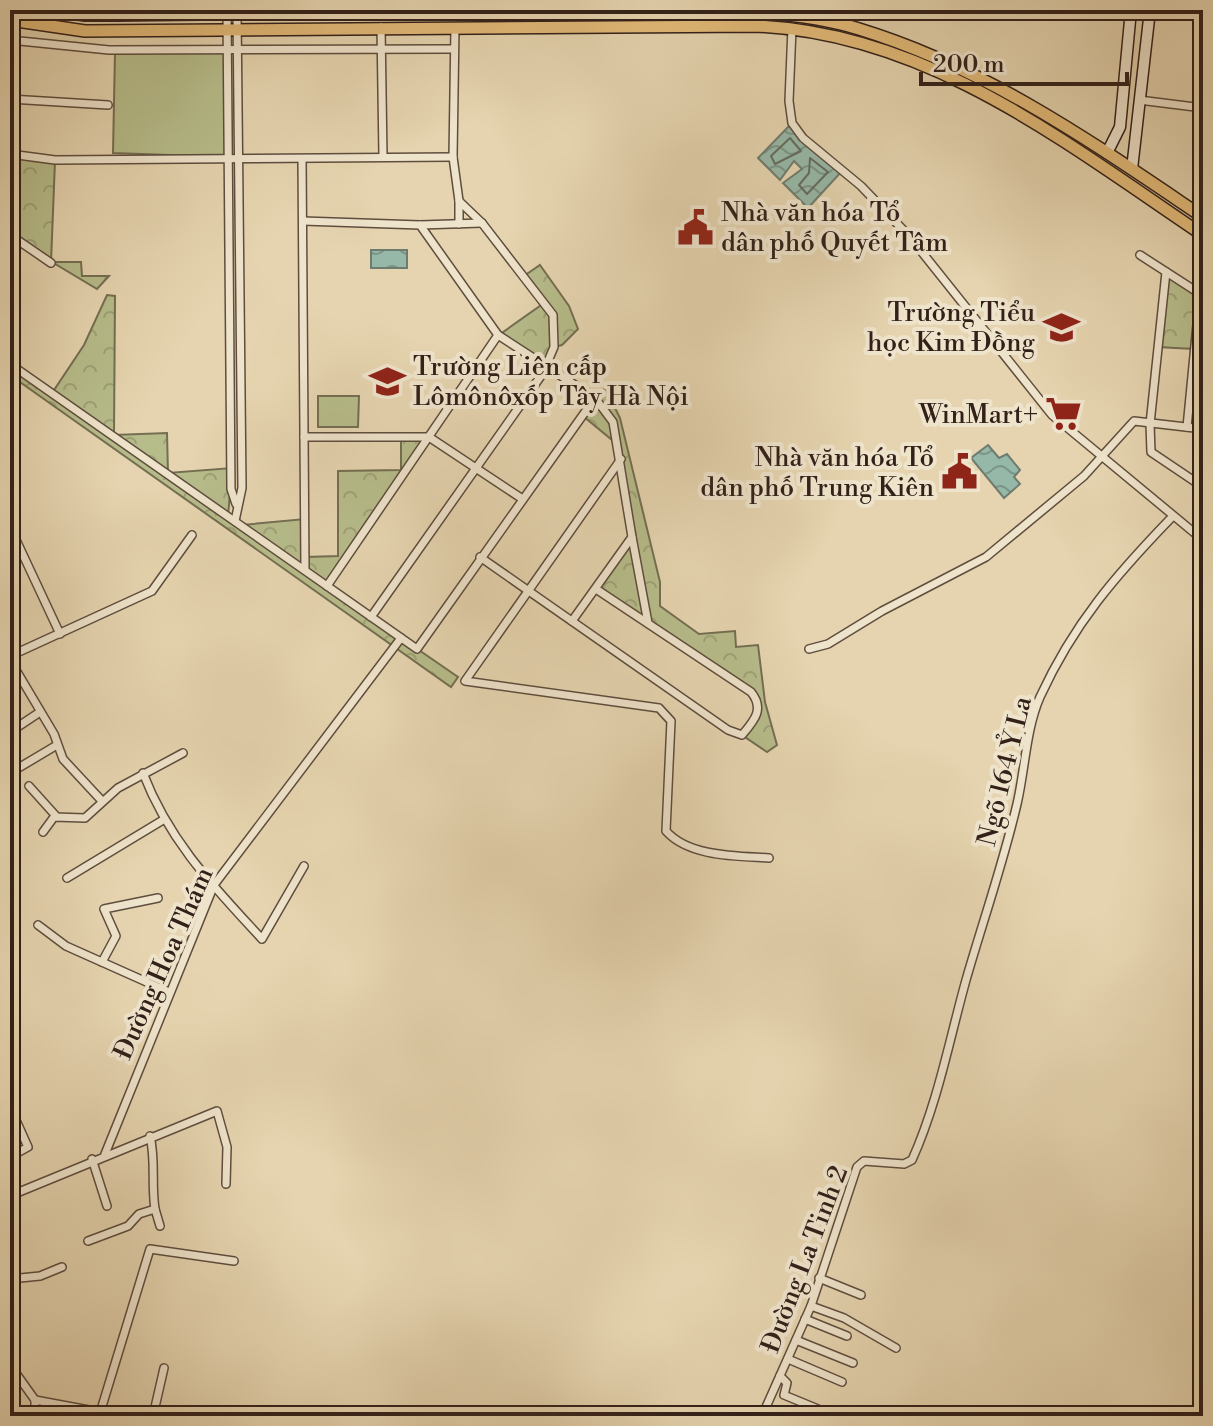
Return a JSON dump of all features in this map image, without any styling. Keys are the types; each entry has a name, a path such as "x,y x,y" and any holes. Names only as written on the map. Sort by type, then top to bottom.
{"main road":[{"path":"50,10 85,15 410,11 792,18 859,29 973,73 1031,103 1203,217"},
{"path":"1107,153 1120,127 1131,10"},
{"path":"1132,169 1150,10"},
{"path":"10,20 85,31 455,27 792,18 878,47 977,89 1024,115 1203,235"},
{"path":"1123,98 1139,100"}],"street":[{"path":"232,12 227,50 231,489 236,504"},
{"path":"792,18 789,101 792,123 803,138 861,186 909,236 1052,415 1203,540"},
{"path":"381,27 383,157"},
{"path":"455,27 453,157 459,224"},
{"path":"232,28 238,50 242,488 236,504 235,521"},
{"path":"10,40 109,50 453,49"},
{"path":"10,99 108,105"},
{"path":"1139,100 1203,108"},
{"path":"10,154 55,160 453,157"},
{"path":"302,159 305,570"},
{"path":"371,617 540,377 554,347 553,315 482,223 459,201"},
{"path":"303,221 420,225 482,223"},
{"path":"420,225 498,335 595,398 613,422 648,623"},
{"path":"10,235 51,263"},
{"path":"1140,255 1202,295 1187,427"},
{"path":"1166,272 1150,424 1151,452 1203,487"},
{"path":"327,586 498,335"},
{"path":"537,359 540,377"},
{"path":"10,364 417,649 521,498 595,398"},
{"path":"809,649 828,644 882,611 986,557 1103,456 1134,421 1203,429"},
{"path":"304,437 429,437 521,498"},
{"path":"621,459 465,681 659,708 671,721 666,831 686,846 708,852 769,858"},
{"name":"Ngõ 164 Ỷ La","path":"912,1160 944,1075 954,1026 1017,804 1038,701 1079,624 1107,584 1172,517"},
{"path":"10,527 60,634"},
{"path":"102,801 69,768 10,658 154,590 192,535"},
{"path":"572,621 632,537"},
{"path":"480,557 728,730 742,735 757,717 758,700 751,692 596,589"},
{"name":"Đường Hoa Thám","path":"105,1154 214,885 401,638"},
{"path":"10,732 40,712"},
{"path":"10,773 57,745"},
{"path":"29,786 56,816 83,819 102,801 143,773 183,753"},
{"path":"143,773 163,820 262,939 304,866"},
{"path":"43,832 56,816"},
{"path":"67,878 163,820"},
{"path":"102,962 116,936 104,909 158,898"},
{"path":"38,925 66,946 169,992"},
{"path":"10,1064 10,1078"},
{"path":"10,1107 28,1147 10,1157"},
{"path":"10,1201 19,1192 92,1159 217,1111 227,1147 226,1184"},
{"path":"150,1136 155,1158 152,1181 155,1209 160,1226"},
{"path":"92,1159 107,1206"},
{"name":"Đường La Tinh 2","path":"762,1416 811,1306 857,1167 864,1161 904,1164 912,1160"},
{"path":"88,1241 128,1226 139,1214 155,1209"},
{"path":"10,1238 10,1250"},
{"path":"100,1413 149,1250 234,1261"},
{"path":"10,1279 40,1276 62,1267"},
{"path":"819,1278 861,1295"},
{"path":"811,1306 844,1318 896,1348"},
{"path":"805,1319 847,1336"},
{"path":"796,1340 853,1363"},
{"path":"788,1359 842,1382"},
{"path":"10,1365 35,1400 35,1416"},
{"path":"153,1416 164,1368"},
{"path":"780,1376 787,1383 784,1395 818,1409"},
{"path":"35,1400 121,1416"}],"green space":[{"path":"115,52 225,52 227,157 113,153"},
{"path":"10,154 55,161 51,262 10,235"},
{"path":"52,262 81,262 82,276 109,276 97,289"},
{"path":"540,265 569,306 578,329 562,345 554,347 547,365 499,335 544,303 524,276"},
{"path":"1166,272 1199,294 1193,349 1158,347"},
{"path":"107,295 115,296 114,435 167,433 168,473 232,468 228,517 306,570 306,557 338,556 338,471 401,470 401,438 428,438 326,586 458,677 451,687 10,375 10,364 52,393 84,345"},
{"path":"605,388 620,418 660,582 660,606 699,634 735,631 736,647 758,645 765,702 777,745 767,752 742,735 759,718 760,699 752,690 650,622 615,429 617,444 583,416"},
{"path":"318,396 359,396 358,427 318,427"},
{"path":"305,519 305,569 242,525"},
{"path":"632,538 648,623 597,588"}],"water":[{"path":"792,123 842,171 808,208 783,183 802,169 794,161 780,180 758,158"},
{"path":"371,250 407,250 407,268 371,268"},
{"path":"988,445 999,458 1007,454 1020,470 1014,477 1020,484 1004,498 971,458"}],"place":[{"name":"Nhà văn hóa Tổ dân phố Quyết Tâm","path":"695,227"},
{"name":"Trường Tiểu học Kim Đồng","path":"1061,327"},
{"name":"Trường Liên cấp Lômônôxốp Tây Hà Nội","path":"387,381"},
{"name":"WinMart+","path":"1064,414"},
{"name":"Nhà văn hóa Tổ dân phố Trung Kiên","path":"960,472"}]}
